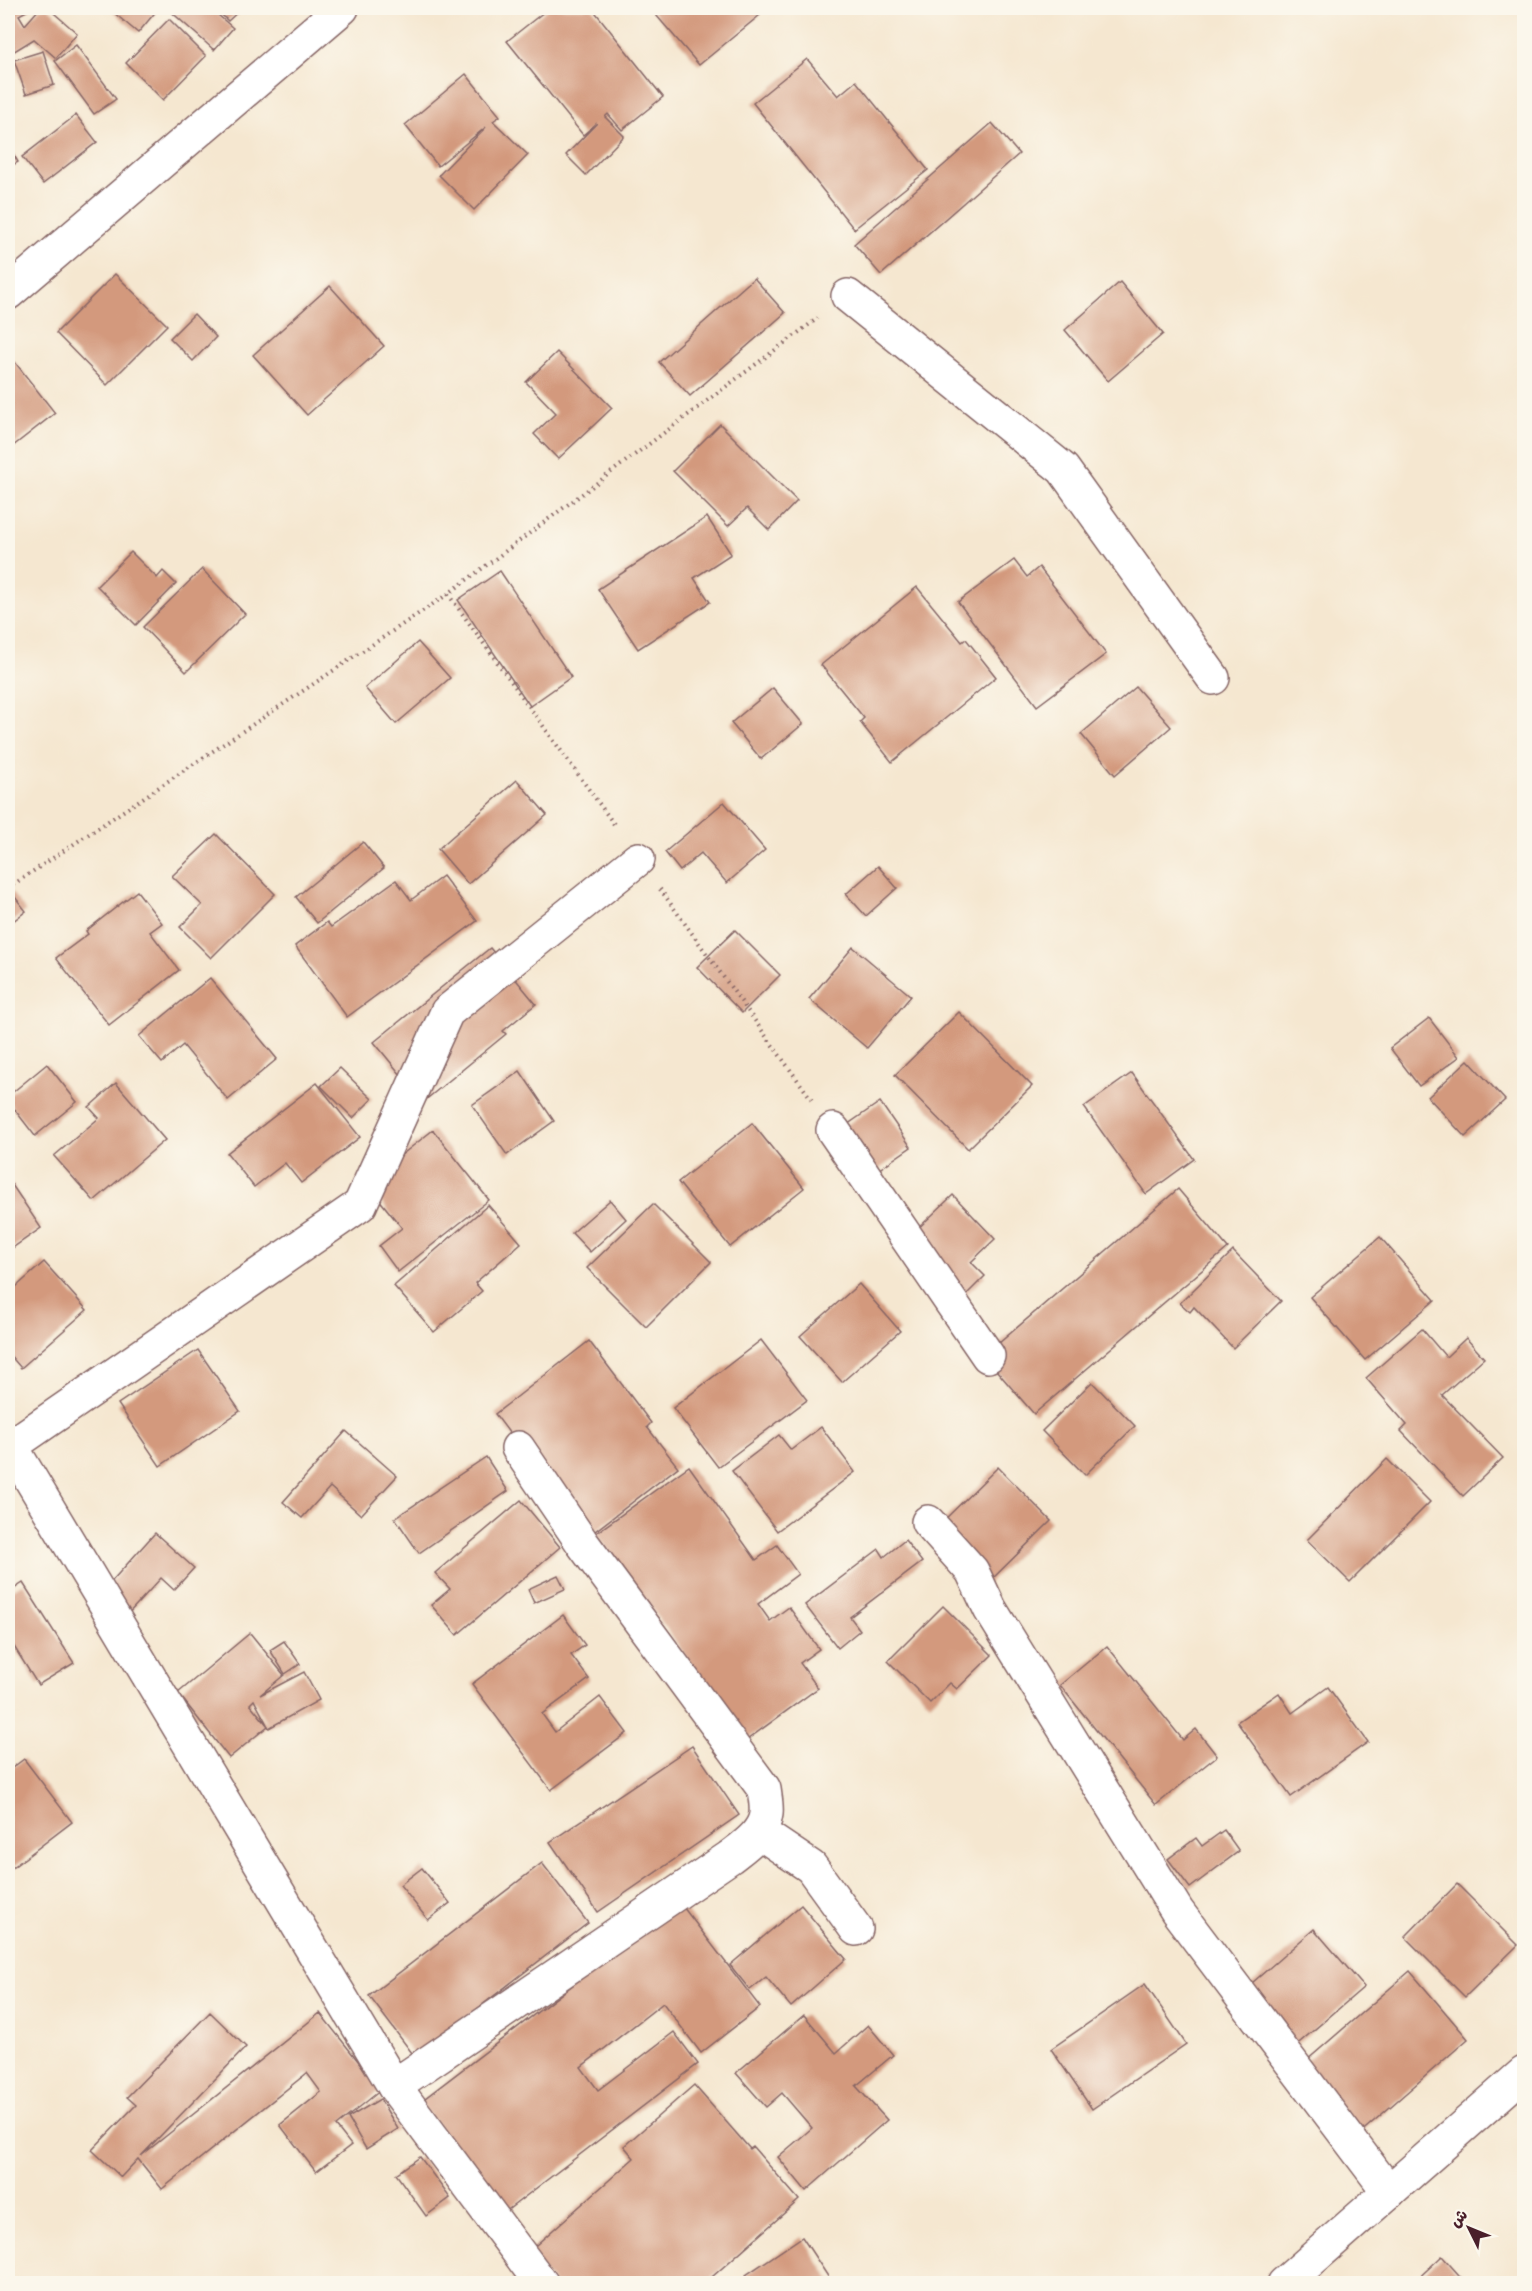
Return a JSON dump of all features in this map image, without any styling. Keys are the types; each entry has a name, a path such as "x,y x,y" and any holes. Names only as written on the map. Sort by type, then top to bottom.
{"street":[{"path":"8,293 342,8"},
{"path":"848,296 1063,469 1213,678"},
{"path":"542,2283 394,2086 9,1443 360,1205 447,1012 638,859"},
{"path":"833,1130 988,1356"},
{"path":"394,2086 730,1857 759,1832 766,1814 764,1790 583,1544 518,1448"},
{"path":"928,1522 972,1571 990,1609 1177,1911 1389,2192"},
{"path":"759,1832 811,1867 856,1929"},
{"path":"1284,2283 1524,2073"}],"path":[{"path":"8,888 447,594 848,296"}],"building":[{"path":"8,8 32,8 19,15 25,25 40,8 48,8 77,33 56,58 34,39 8,55"},
{"path":"116,8 158,9 138,33 113,12"},
{"path":"167,8 210,8 233,28 214,50"},
{"path":"215,8 242,8 228,21"},
{"path":"549,8 592,8 663,97 622,130 608,114 605,117 624,136 586,175 566,155 597,123 583,135 507,41"},
{"path":"650,8 753,8 760,15 699,65"},
{"path":"169,19 206,56 163,100 126,63"},
{"path":"76,45 116,99 94,114 55,61"},
{"path":"43,51 54,85 26,94 14,60"},
{"path":"807,59 838,96 856,81 928,170 854,229 753,103"},
{"path":"466,74 500,116 493,121 528,155 474,210 439,175 486,127 438,166 405,125"},
{"path":"76,115 97,142 43,184 22,157"},
{"path":"992,123 1019,154 881,275 854,244"},
{"path":"8,145 18,162 8,168"},
{"path":"115,274 167,325 107,385 56,333"},
{"path":"754,278 785,313 690,396 659,362"},
{"path":"1120,282 1163,334 1108,381 1065,330"},
{"path":"330,286 384,346 307,415 253,355"},
{"path":"194,314 216,337 193,361 170,338"},
{"path":"557,352 612,408 558,459 534,434 556,413 526,382"},
{"path":"14,361 55,413 8,450 8,366"},
{"path":"720,424 797,501 769,530 747,508 728,526 673,471"},
{"path":"707,517 731,554 694,578 710,602 638,649 598,589"},
{"path":"131,552 157,578 163,571 176,584 136,625 97,586"},
{"path":"1014,560 1027,577 1039,567 1106,654 1037,706 958,602"},
{"path":"202,569 245,614 186,672 143,627"},
{"path":"500,571 571,677 530,706 458,600"},
{"path":"917,587 962,642 966,639 996,677 892,762 860,722 864,718 821,665"},
{"path":"418,642 450,678 396,724 365,688"},
{"path":"1136,687 1171,727 1115,775 1081,734"},
{"path":"773,688 803,724 761,759 731,723"},
{"path":"517,780 547,815 468,884 438,849"},
{"path":"724,802 765,850 727,883 701,853 680,871 665,852"},
{"path":"216,834 275,894 211,958 180,927 202,905 172,876"},
{"path":"363,842 384,868 317,923 296,897"},
{"path":"878,866 897,888 866,916 846,894"},
{"path":"443,876 477,921 347,1017 295,946 327,922 331,927 396,880 411,900"},
{"path":"137,891 162,923 150,932 179,970 109,1025 56,958 88,934 86,931"},
{"path":"11,892 26,911 8,925 8,894"},
{"path":"735,930 780,975 742,1013 697,967"},
{"path":"853,947 911,996 867,1048 809,999"},
{"path":"490,948 536,1004 503,1031 506,1034 423,1102 374,1042"},
{"path":"210,978 277,1059 228,1100 183,1045 162,1063 139,1036"},
{"path":"959,1012 1032,1086 968,1149 895,1075"},
{"path":"1429,1018 1459,1057 1419,1086 1390,1048"},
{"path":"1468,1060 1505,1100 1465,1137 1428,1097"},
{"path":"47,1064 77,1102 35,1136 8,1101 8,1096"},
{"path":"340,1068 372,1099 353,1118 321,1086"},
{"path":"520,1071 554,1121 507,1155 472,1105"},
{"path":"1132,1073 1194,1159 1146,1194 1084,1107"},
{"path":"116,1083 165,1140 94,1201 54,1156 99,1118 89,1107"},
{"path":"317,1083 360,1137 301,1183 285,1163 254,1187 227,1153"},
{"path":"880,1102 911,1147 862,1181 831,1136"},
{"path":"752,1123 804,1188 730,1247 678,1182"},
{"path":"433,1130 489,1200 398,1272 379,1246 402,1228 366,1183"},
{"path":"8,1179 41,1228 8,1251"},
{"path":"1178,1189 1228,1248 1034,1414 984,1356"},
{"path":"953,1195 995,1239 971,1262 985,1276 963,1298 906,1240"},
{"path":"610,1200 626,1219 590,1252 572,1233"},
{"path":"653,1204 711,1262 646,1327 587,1268"},
{"path":"488,1205 521,1243 475,1283 482,1291 434,1332 394,1286"},
{"path":"1380,1237 1435,1300 1365,1360 1310,1297"},
{"path":"1233,1251 1281,1301 1233,1348 1194,1307 1190,1312 1180,1303"},
{"path":"44,1262 87,1310 21,1368 8,1353 8,1294"},
{"path":"859,1284 900,1331 842,1382 800,1336"},
{"path":"1422,1329 1446,1357 1466,1338 1484,1358 1442,1395 1503,1458 1463,1496 1401,1431 1407,1425 1366,1378"},
{"path":"761,1340 807,1400 718,1467 673,1408"},
{"path":"589,1341 651,1423 647,1427 678,1467 586,1538 495,1414"},
{"path":"198,1350 240,1411 160,1466 118,1404"},
{"path":"1092,1382 1135,1426 1085,1475 1042,1431"},
{"path":"821,1427 855,1472 777,1531 732,1471 779,1435 791,1450"},
{"path":"346,1431 397,1476 361,1515 330,1487 302,1518 283,1502"},
{"path":"486,1457 508,1491 419,1553 395,1518"},
{"path":"1387,1459 1430,1502 1350,1582 1307,1540"},
{"path":"689,1466 756,1560 777,1545 798,1574 758,1604 770,1621 789,1607 819,1649 800,1663 818,1688 744,1742 669,1632 596,1533"},
{"path":"998,1467 1051,1521 985,1586 932,1532"},
{"path":"521,1500 560,1547 457,1635 431,1605 450,1589 435,1573"},
{"path":"155,1533 194,1568 174,1590 161,1578 127,1615 102,1592"},
{"path":"905,1540 922,1562 850,1617 860,1630 838,1648 805,1605 879,1549 884,1557"},
{"path":"558,1575 565,1589 534,1603 528,1589"},
{"path":"23,1583 74,1663 38,1685 8,1637 8,1593"},
{"path":"943,1606 992,1655 957,1689 950,1683 930,1703 888,1661"},
{"path":"563,1615 585,1645 571,1655 589,1679 542,1714 555,1732 600,1697 627,1733 551,1790 472,1684"},
{"path":"250,1633 284,1675 260,1695 304,1672 319,1700 269,1728 268,1726 229,1758 178,1693","holes":["254,1700 268,1726 250,1704"]},
{"path":"284,1641 300,1664 285,1674 270,1650"},
{"path":"1107,1646 1183,1740 1196,1729 1217,1756 1156,1805 1060,1685"},
{"path":"1328,1687 1368,1742 1291,1797 1237,1722 1279,1693 1292,1713"},
{"path":"692,1746 739,1815 598,1912 550,1842"},
{"path":"24,1759 72,1822 8,1871 8,1771"},
{"path":"1224,1830 1239,1851 1190,1888 1168,1859 1196,1838 1202,1846"},
{"path":"542,1863 588,1923 415,2057 369,1996"},
{"path":"422,1868 450,1903 428,1920 400,1885"},
{"path":"1457,1884 1518,1945 1465,1997 1405,1937"},
{"path":"680,1903 760,2007 701,2053 663,2003 581,2067 598,2090 674,2032 698,2064 505,2212 420,2102"},
{"path":"801,1905 846,1959 791,2007 766,1977 750,1990 730,1965"},
{"path":"1314,1929 1364,1987 1286,2054 1237,1996"},
{"path":"1410,1971 1468,2039 1343,2148 1284,2080"},
{"path":"1145,1984 1186,2044 1092,2109 1051,2049"},
{"path":"210,2012 246,2047 141,2156 320,2013 381,2090 336,2126 351,2145 316,2172 280,2125 321,2092 307,2073 162,2189 138,2159 121,2177 92,2150 136,2105 127,2097"},
{"path":"804,2015 836,2053 868,2025 893,2055 856,2086 887,2120 806,2191 778,2157 812,2128 782,2093 766,2107 736,2073"},
{"path":"694,2085 799,2200 704,2284 554,2284 527,2253 634,2158 624,2146"},
{"path":"380,2099 398,2129 366,2149 348,2118"},
{"path":"420,2157 450,2198 426,2216 396,2174"},
{"path":"802,2237 833,2284 752,2284 746,2275"},
{"path":"1442,2256 1467,2284 1412,2284"}]}
